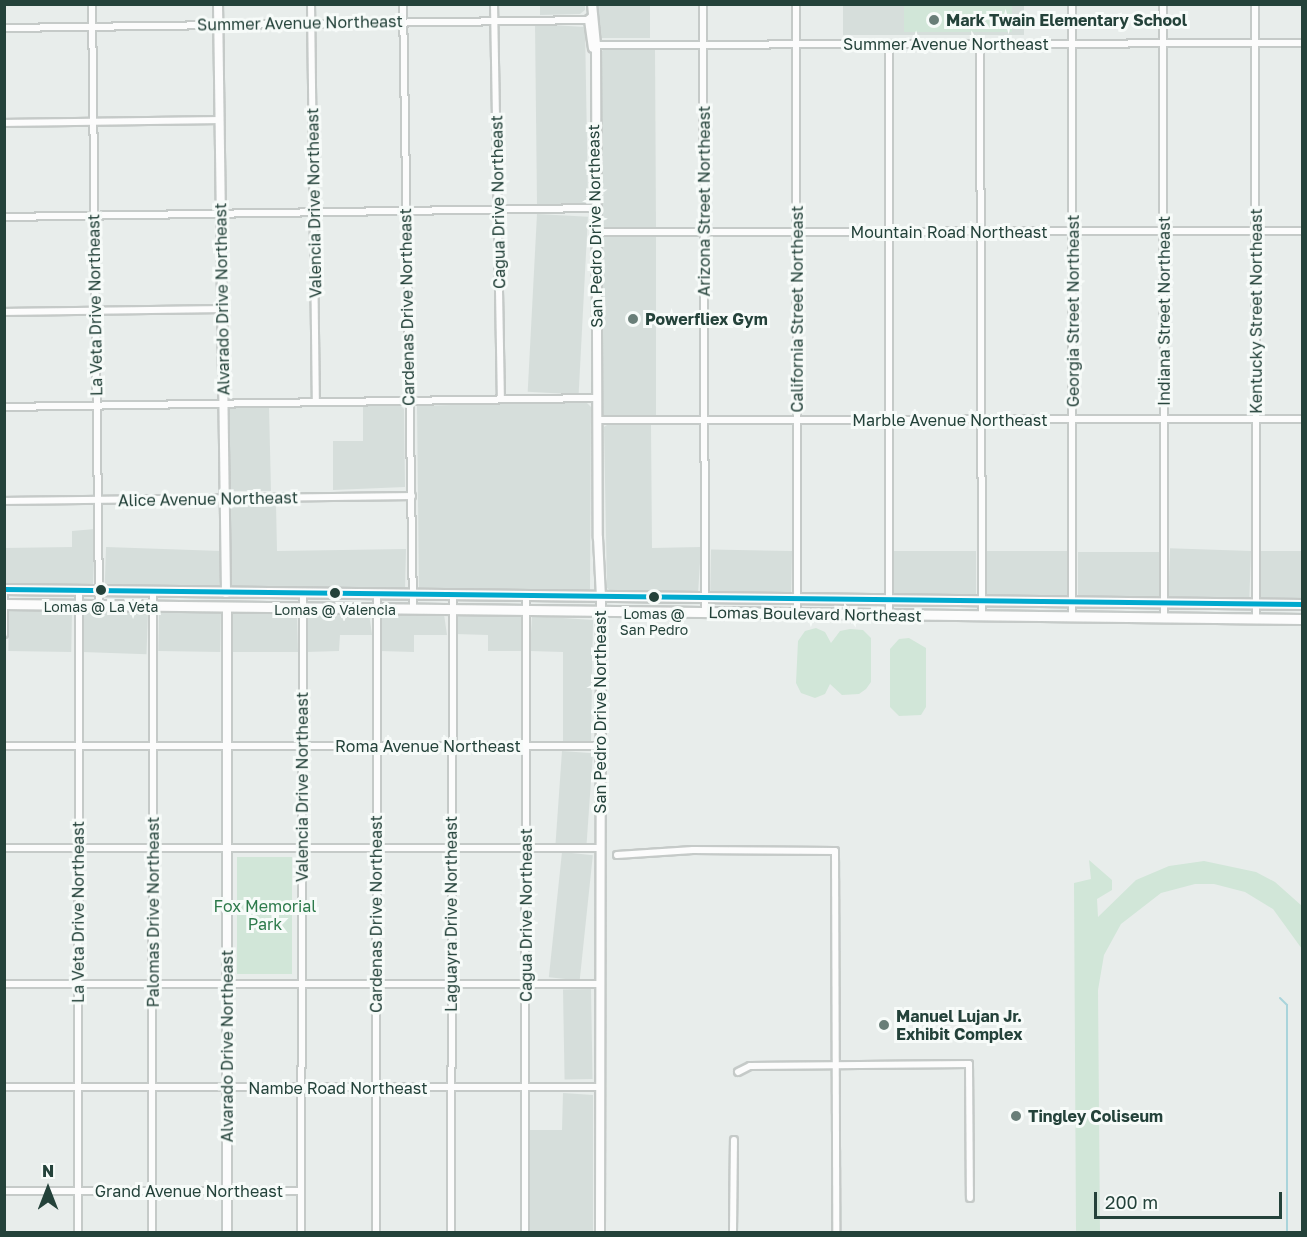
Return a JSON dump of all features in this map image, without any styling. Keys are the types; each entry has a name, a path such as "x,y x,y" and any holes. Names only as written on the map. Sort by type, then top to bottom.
{"main road":[{"name":"Lomas Boulevard Northeast","path":"4,591 1302,604"},
{"name":"Lomas Boulevard Northeast","path":"5,604 1302,619"}],"street":[{"name":"La Veta Drive Northeast","path":"92,4 99,605"},
{"name":"Alvarado Drive Northeast","path":"218,4 226,593"},
{"name":"Valencia Drive Northeast","path":"311,4 316,401"},
{"name":"Cardenas Drive Northeast","path":"403,4 413,609"},
{"name":"Cagua Drive Northeast","path":"494,4 501,399"},
{"name":"San Pedro Drive Northeast","path":"592,4 601,597 600,1233"},
{"name":"Arizona Street Northeast","path":"703,4 705,613"},
{"name":"California Street Northeast","path":"796,4 797,614"},
{"name":"Georgia Street Northeast","path":"1072,4 1072,616"},
{"name":"Indiana Street Northeast","path":"1163,4 1164,617"},
{"name":"Kentucky Street Northeast","path":"1255,4 1256,618"},
{"name":"Summer Avenue Northeast","path":"4,27 592,19"},
{"name":"Summer Avenue Northeast","path":"593,46 1302,43"},
{"path":"980,44 982,616"},
{"path":"889,45 889,615"},
{"path":"4,123 219,120"},
{"path":"4,217 595,208"},
{"name":"Mountain Road Northeast","path":"595,232 1302,231"},
{"path":"4,312 222,309"},
{"path":"4,406 597,398"},
{"name":"Marble Avenue Northeast","path":"597,420 1302,418"},
{"name":"Alice Avenue Northeast","path":"4,501 412,496"},
{"path":"4,591 4,634"},
{"name":"La Veta Drive Northeast","path":"78,1233 79,591"},
{"name":"Palomas Drive Northeast","path":"152,1233 153,592"},
{"name":"Valencia Drive Northeast","path":"301,1233 303,594"},
{"name":"Cardenas Drive Northeast","path":"376,1233 377,595"},
{"name":"Laguayra Drive Northeast","path":"451,1233 450,848 453,596"},
{"name":"Cagua Drive Northeast","path":"525,1233 526,597"},
{"name":"Alvarado Drive Northeast","path":"227,607 227,1233"},
{"name":"Roma Avenue Northeast","path":"4,746 600,746"},
{"path":"4,848 600,848"},
{"path":"617,855 693,850 835,851 836,1233"},
{"path":"4,984 599,984"},
{"path":"738,1072 750,1066 969,1064 970,1198"},
{"name":"Nambe Road Northeast","path":"4,1087 599,1087"},
{"path":"733,1233 734,1140"},
{"name":"Grand Avenue Northeast","path":"4,1191 301,1191"}],"shaded area":[{"path":"540,5 585,5 585,10 580,14 540,15"},
{"path":"598,5 650,5 650,38 598,38"},
{"name":"Mark Twain Elementary School","path":"843,5 1024,5 1024,35 843,35"},
{"path":"535,24 585,27 588,201 584,203 537,205"},
{"path":"655,49 656,228 604,227 601,223 599,55 603,50"},
{"path":"537,214 588,217 579,394 528,392"},
{"path":"601,237 656,237 656,416 601,416"},
{"path":"587,403 591,407 590,589 587,592 419,590 417,406"},
{"path":"363,405 400,405 404,409 405,487 333,490 333,441 363,441"},
{"path":"231,407 269,407 271,491 232,491 229,488 228,411"},
{"path":"607,425 651,425 652,548 701,547 698,594 614,593 607,588 604,427"},
{"path":"276,503 277,551 406,549 405,590 231,588 229,507"},
{"path":"95,529 93,587 5,584 4,548 72,547 72,531"},
{"path":"106,547 221,551 220,588 105,584"},
{"path":"1170,548 1251,551 1249,599 1168,596"},
{"path":"711,550 792,551 791,594 710,593"},
{"path":"894,551 976,551 976,596 894,596"},
{"path":"986,551 1068,551 1068,596 986,596"},
{"path":"1261,551 1302,551 1302,598 1261,598"},
{"path":"1078,552 1159,552 1159,597 1078,597"},
{"path":"9,609 72,610 71,652 8,651"},
{"path":"84,610 148,612 146,654 83,652"},
{"path":"159,611 221,612 220,652 158,651"},
{"path":"294,612 297,615 298,652 231,652 232,613"},
{"path":"308,612 369,613 372,635 340,635 339,651 306,652"},
{"path":"382,614 444,614 447,635 414,635 414,652 380,651"},
{"path":"458,615 521,616 521,651 488,651 488,635 455,634"},
{"path":"532,616 593,620 591,741 563,742 563,652 530,651"},
{"path":"562,751 593,753 586,846 556,844"},
{"path":"562,852 593,855 580,981 549,977"},
{"path":"563,989 591,989 593,1079 565,1079"},
{"path":"563,1093 593,1095 593,1232 529,1232 530,1130 562,1130"}],"green space":[{"path":"904,5 1012,5 1012,32 904,32"},
{"path":"816,628 825,632 831,643 840,631 850,629 863,630 871,638 871,682 866,689 859,694 842,695 830,684 825,694 815,698 801,693 796,683 798,641 805,631"},
{"path":"909,638 926,648 926,707 921,715 899,716 890,707 890,649 899,639"},
{"name":"Fox Memorial Park","path":"237,857 292,857 292,974 237,974"},
{"path":"1089,860 1112,880 1112,890 1097,899 1098,917 1136,880 1169,866 1204,861 1256,872 1275,882 1302,906 1302,949 1273,909 1245,892 1214,884 1195,884 1161,893 1121,924 1104,955 1098,990 1100,1232 1076,1232 1074,883 1091,879"}],"waterway":[{"path":"1280,998 1287,1005 1287,1232"}],"transit line":[{"path":"4,589 1302,604"}],"place":[{"name":"Mark Twain Elementary School","path":"934,20"},
{"name":"Powerfliex Gym","path":"633,319"},
{"name":"Lomas @ La Veta","path":"101,590"},
{"name":"Lomas @ Valencia","path":"335,593"},
{"name":"Lomas @ San Pedro","path":"654,597"},
{"name":"Manuel Lujan Jr. Exhibit Complex","path":"884,1025"},
{"name":"Tingley Coliseum","path":"1016,1116"}]}
